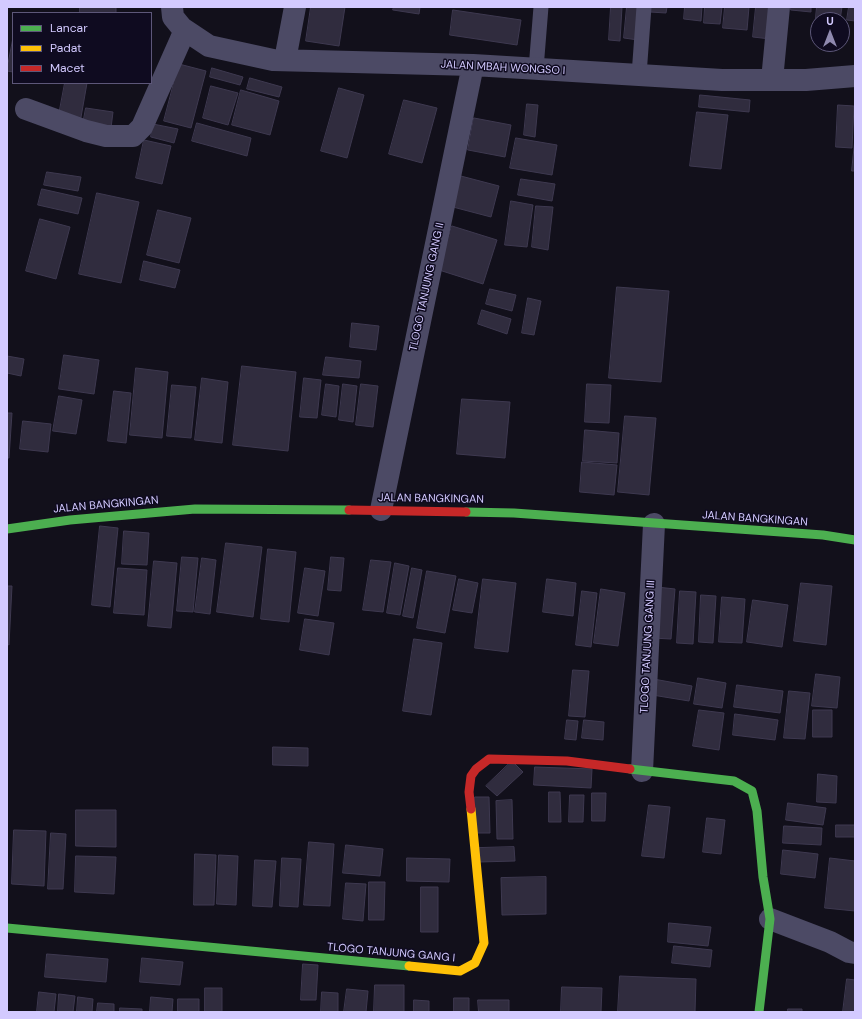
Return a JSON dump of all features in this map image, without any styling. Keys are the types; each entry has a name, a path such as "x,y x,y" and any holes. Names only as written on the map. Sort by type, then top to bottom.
{"street":[{"name":"JALAN MBAH WONGSO I","path":"172,7 174,17 185,30 209,46 273,60 473,65 722,80 806,80 855,76"},
{"path":"285,60 295,7"},
{"path":"772,80 779,7"},
{"path":"26,109 93,133 106,136 133,136 142,127 185,30"},
{"name":"TLOGO TANJUNG GANG II","path":"381,510 473,65"},
{"name":"JALAN BANGKINGAN","path":"7,529 70,520 196,509 381,510 514,513 823,535 855,540"},
{"name":"TLOGO TANJUNG GANG III","path":"642,771 654,524"},
{"name":"TLOGO TANJUNG GANG I","path":"7,928 460,971 475,963 484,943 469,780 473,772 480,764 489,759 567,762 734,781 752,791 757,812 763,877 770,919"},
{"path":"759,1012 770,919 830,942 849,952 855,953"}],"lane":[{"path":"536,69 541,7"},
{"path":"639,75 644,7"}],"building":[{"path":"80,7 116,7 116,12 80,12"},
{"path":"311,7 345,7 339,46 306,41"},
{"path":"394,7 420,7 419,14 393,10"},
{"path":"611,7 622,7 620,41 609,40"},
{"path":"627,7 640,7 638,40 624,38"},
{"path":"650,7 667,7 666,13 650,12"},
{"path":"685,7 702,7 701,21 684,19"},
{"path":"705,7 722,7 720,24 704,23"},
{"path":"725,7 749,7 747,30 723,28"},
{"path":"756,7 773,7 770,39 753,37"},
{"path":"791,7 811,7 811,12 791,10"},
{"path":"817,7 842,7 841,12 816,12"},
{"path":"849,7 855,7 855,21 850,20 850,12 848,12"},
{"path":"453,10 521,20 517,45 450,35"},
{"path":"12,44 12,72 7,71"},
{"path":"179,64 206,71 191,128 164,121"},
{"path":"212,68 243,77 240,85 210,77"},
{"path":"250,78 282,87 279,97 247,89"},
{"path":"65,84 87,84 80,123 58,120"},
{"path":"211,86 238,93 228,125 203,118"},
{"path":"339,88 364,95 347,158 321,151"},
{"path":"241,90 279,101 270,135 232,125"},
{"path":"700,95 750,100 749,112 699,107"},
{"path":"404,100 437,108 422,163 389,154"},
{"path":"527,104 538,105 535,137 524,135"},
{"path":"838,105 854,106 852,148 836,147"},
{"path":"86,108 113,112 111,128 83,124"},
{"path":"697,112 728,115 721,169 690,166"},
{"path":"474,118 511,125 505,157 468,150"},
{"path":"197,123 251,138 247,156 192,141"},
{"path":"153,124 178,129 174,143 151,137"},
{"path":"516,138 557,145 552,175 510,168"},
{"path":"855,138 855,171 852,171"},
{"path":"144,140 171,146 162,184 136,178"},
{"path":"47,172 81,177 78,191 44,185"},
{"path":"457,175 499,186 491,217 449,206"},
{"path":"521,179 555,184 552,201 518,195"},
{"path":"42,189 82,198 78,214 38,205"},
{"path":"97,193 139,202 121,283 79,274"},
{"path":"511,201 533,205 527,247 505,245"},
{"path":"536,206 553,207 548,250 532,247"},
{"path":"158,210 191,218 179,263 147,255"},
{"path":"40,219 70,227 56,279 26,271"},
{"path":"452,226 497,240 483,284 439,270"},
{"path":"144,261 180,270 175,288 140,280"},
{"path":"617,287 669,291 661,382 609,378"},
{"path":"490,289 516,295 512,311 486,304"},
{"path":"528,298 541,301 534,335 522,333"},
{"path":"482,310 511,319 507,334 478,324"},
{"path":"352,323 379,326 376,350 350,347"},
{"path":"64,355 99,360 94,394 59,389"},
{"path":"7,356 24,359 21,376 7,373"},
{"path":"326,357 361,361 359,378 323,375"},
{"path":"242,366 296,372 288,451 233,445"},
{"path":"136,368 168,372 162,438 130,435"},
{"path":"202,378 228,382 222,443 195,440"},
{"path":"304,378 321,380 317,418 300,417"},
{"path":"326,384 339,386 336,417 322,415"},
{"path":"343,384 357,386 353,422 339,420"},
{"path":"361,384 378,386 373,427 356,425"},
{"path":"587,384 611,385 609,423 585,422"},
{"path":"172,385 196,387 191,438 167,436"},
{"path":"114,391 131,393 126,443 108,441"},
{"path":"59,396 82,400 76,434 53,431"},
{"path":"462,399 510,402 505,458 457,454"},
{"path":"7,413 12,413 9,458 7,458"},
{"path":"625,416 656,418 649,495 618,492"},
{"path":"23,421 51,424 48,452 20,449"},
{"path":"585,430 619,433 617,463 583,461"},
{"path":"582,462 617,465 614,495 580,492"},
{"path":"100,526 118,528 110,607 92,605"},
{"path":"124,531 149,533 147,565 122,564"},
{"path":"226,543 262,547 253,617 217,612"},
{"path":"268,549 296,552 289,622 261,619"},
{"path":"182,557 198,558 193,612 177,611"},
{"path":"331,557 344,558 341,591 328,590"},
{"path":"202,558 216,560 210,614 195,612"},
{"path":"371,560 391,562 383,612 363,610"},
{"path":"154,561 177,563 171,628 148,626"},
{"path":"395,563 409,566 400,615 387,613"},
{"path":"118,568 147,570 144,615 114,613"},
{"path":"305,568 325,571 318,616 298,613"},
{"path":"412,568 422,570 413,618 403,616"},
{"path":"427,571 456,576 445,633 417,628"},
{"path":"459,579 478,583 472,613 453,610"},
{"path":"483,579 516,583 508,652 475,648"},
{"path":"547,579 576,583 573,616 543,612"},
{"path":"801,583 832,586 826,645 794,641"},
{"path":"7,586 12,586 9,645 7,644"},
{"path":"657,587 675,589 671,639 652,638"},
{"path":"601,589 625,593 618,646 594,643"},
{"path":"582,591 597,593 591,647 576,645"},
{"path":"680,591 696,592 693,644 677,643"},
{"path":"701,595 716,596 713,643 699,642"},
{"path":"722,597 745,599 742,643 719,642"},
{"path":"753,600 788,605 782,647 747,642"},
{"path":"305,619 334,623 329,655 300,650"},
{"path":"414,639 442,643 431,715 403,711"},
{"path":"573,670 589,671 585,717 569,716"},
{"path":"816,674 840,677 837,708 812,706"},
{"path":"648,678 692,686 689,701 646,694"},
{"path":"698,678 726,683 722,708 694,704"},
{"path":"737,685 783,691 780,713 734,707"},
{"path":"789,691 810,693 805,739 784,738"},
{"path":"699,710 724,713 719,750 693,746"},
{"path":"813,710 832,710 832,737 813,737"},
{"path":"735,714 778,720 775,740 733,735"},
{"path":"567,720 578,721 576,740 565,739"},
{"path":"584,720 604,722 603,740 582,738"},
{"path":"273,747 308,748 308,766 273,765"},
{"path":"512,761 523,772 497,796 486,786"},
{"path":"535,767 592,769 591,788 534,785"},
{"path":"818,774 837,776 836,803 817,802"},
{"path":"549,792 560,792 561,822 549,822"},
{"path":"592,793 606,793 605,821 592,821"},
{"path":"570,795 584,795 583,822 569,822"},
{"path":"475,797 489,797 490,833 476,833"},
{"path":"512,800 513,839 497,839 496,801"},
{"path":"788,803 826,808 823,825 786,820"},
{"path":"649,805 670,807 664,858 642,856"},
{"path":"76,810 116,810 116,847 76,846"},
{"path":"707,818 725,820 721,854 703,852"},
{"path":"836,825 855,825 855,837 836,837"},
{"path":"784,826 822,828 821,845 783,843"},
{"path":"14,830 46,831 44,886 12,884"},
{"path":"51,833 66,834 63,889 48,889"},
{"path":"309,842 334,844 330,906 304,905"},
{"path":"346,845 383,849 380,876 343,873"},
{"path":"514,847 515,861 479,862 479,848"},
{"path":"783,850 818,854 815,878 781,874"},
{"path":"195,854 216,855 214,905 194,905"},
{"path":"219,855 238,856 236,905 217,904"},
{"path":"76,856 116,857 114,894 75,892"},
{"path":"282,858 301,859 298,907 280,906"},
{"path":"407,858 450,859 449,882 407,881"},
{"path":"830,858 855,861 855,911 825,908"},
{"path":"255,860 276,861 272,907 253,906"},
{"path":"546,877 546,914 502,915 501,878"},
{"path":"369,882 385,882 384,920 369,920"},
{"path":"346,883 366,884 363,921 343,919"},
{"path":"421,887 438,887 438,932 421,932"},
{"path":"669,923 711,927 708,946 668,942"},
{"path":"674,946 712,950 710,967 672,963"},
{"path":"47,954 108,959 106,982 45,977"},
{"path":"142,958 183,962 180,985 140,982"},
{"path":"303,964 318,965 316,1000 301,1000"},
{"path":"620,976 696,979 695,1012 618,1012"},
{"path":"847,979 855,980 855,1012 843,1012"},
{"path":"375,985 404,985 404,1012 374,1012"},
{"path":"562,987 602,988 601,1012 561,1012"},
{"path":"205,988 222,988 222,1012 205,1012"},
{"path":"347,989 368,991 366,1012 344,1012"},
{"path":"39,992 56,994 54,1012 37,1012"},
{"path":"322,992 338,993 338,1012 321,1012"},
{"path":"59,994 75,996 73,1012 58,1012"},
{"path":"78,997 93,999 92,1012 77,1012"},
{"path":"151,997 173,999 172,1012 150,1012"},
{"path":"454,998 469,998 469,1012 454,1012"},
{"path":"178,999 199,999 199,1012 178,1012"},
{"path":"414,1000 429,1001 429,1012 414,1012"},
{"path":"478,1000 509,1000 509,1012 479,1012"},
{"path":"98,1003 114,1004 114,1012 97,1012"},
{"path":"120,1008 142,1009 142,1012 120,1012"},
{"path":"788,1009 802,1009 802,1012 788,1012"}],"traffic: fast":[{"path":"7,529 70,520 195,509 349,510"},
{"path":"466,512 514,513 823,535 855,540"},
{"path":"630,769 734,781 752,791 757,811 763,877 770,919 759,1012"},
{"path":"7,928 409,966"}],"traffic: slow":[{"path":"409,966 460,971 475,963 484,943 471,809"}],"traffic: jam":[{"path":"349,510 466,512"},
{"path":"471,809 469,792 471,776 476,769 489,759 567,761 630,769"}]}
